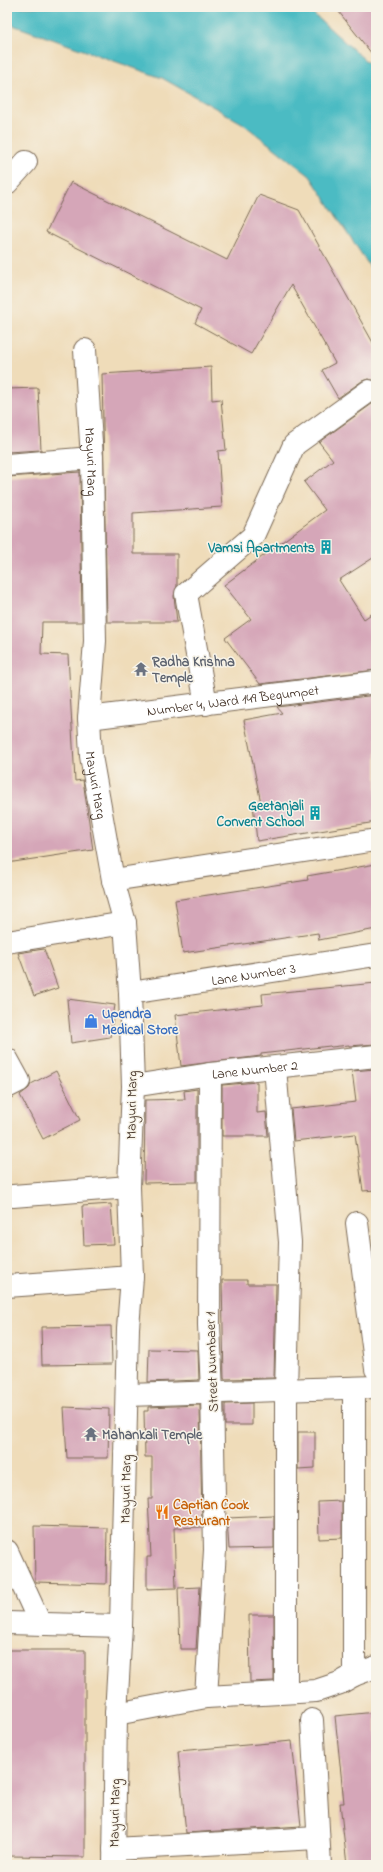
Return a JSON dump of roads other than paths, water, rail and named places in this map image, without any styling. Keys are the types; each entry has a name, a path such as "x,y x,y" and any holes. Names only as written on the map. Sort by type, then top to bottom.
{"street":[{"path":"7,183 26,162"},
{"name":"Mayuri Marg","path":"85,350 92,458 95,641 89,718 91,756 113,880 125,923 130,993 133,1086 130,1187 132,1277 128,1328 121,1626 116,1714 114,1857"},
{"path":"206,704 186,594 253,536 294,445 370,390"},
{"path":"7,466 92,458"},
{"name":"Number 4, Ward 149 Begumpet","path":"89,718 376,682"},
{"path":"113,880 376,840"},
{"path":"7,942 125,923"},
{"name":"Lane Number 3","path":"130,993 376,955"},
{"name":"Lane Number 2","path":"133,1086 210,1074 376,1056"},
{"path":"7,1059 19,1080 7,1087"},
{"path":"275,1068 290,1242 286,1390 286,1692"},
{"name":"Street Numbaer 1","path":"206,1697 215,1550 212,1392 209,1325 210,1074"},
{"path":"13,1196 130,1187"},
{"path":"357,1223 376,1369"},
{"path":"7,1286 132,1277"},
{"path":"127,1395 354,1389 376,1387"},
{"path":"354,1389 354,1675"},
{"path":"7,1551 40,1623"},
{"path":"7,1624 40,1623 121,1626"},
{"path":"116,1714 206,1697 316,1691 340,1683 354,1675 376,1667"},
{"path":"312,1720 320,1865"},
{"path":"114,1857 318,1838"}],"water":[{"path":"7,7 306,7 376,70 376,276 310,176 242,123 162,78 7,23"}],"place":[{"name":"Vamsi Apartments","path":"326,547"},
{"name":"Radha Krishna Temple","path":"141,669"},
{"name":"Geetanjali Convent School","path":"315,813"},
{"name":"Upendra Medical Store","path":"91,1021"},
{"name":"Mahankali Temple","path":"91,1434"},
{"name":"Captian Cook Resturant","path":"162,1512"}]}
